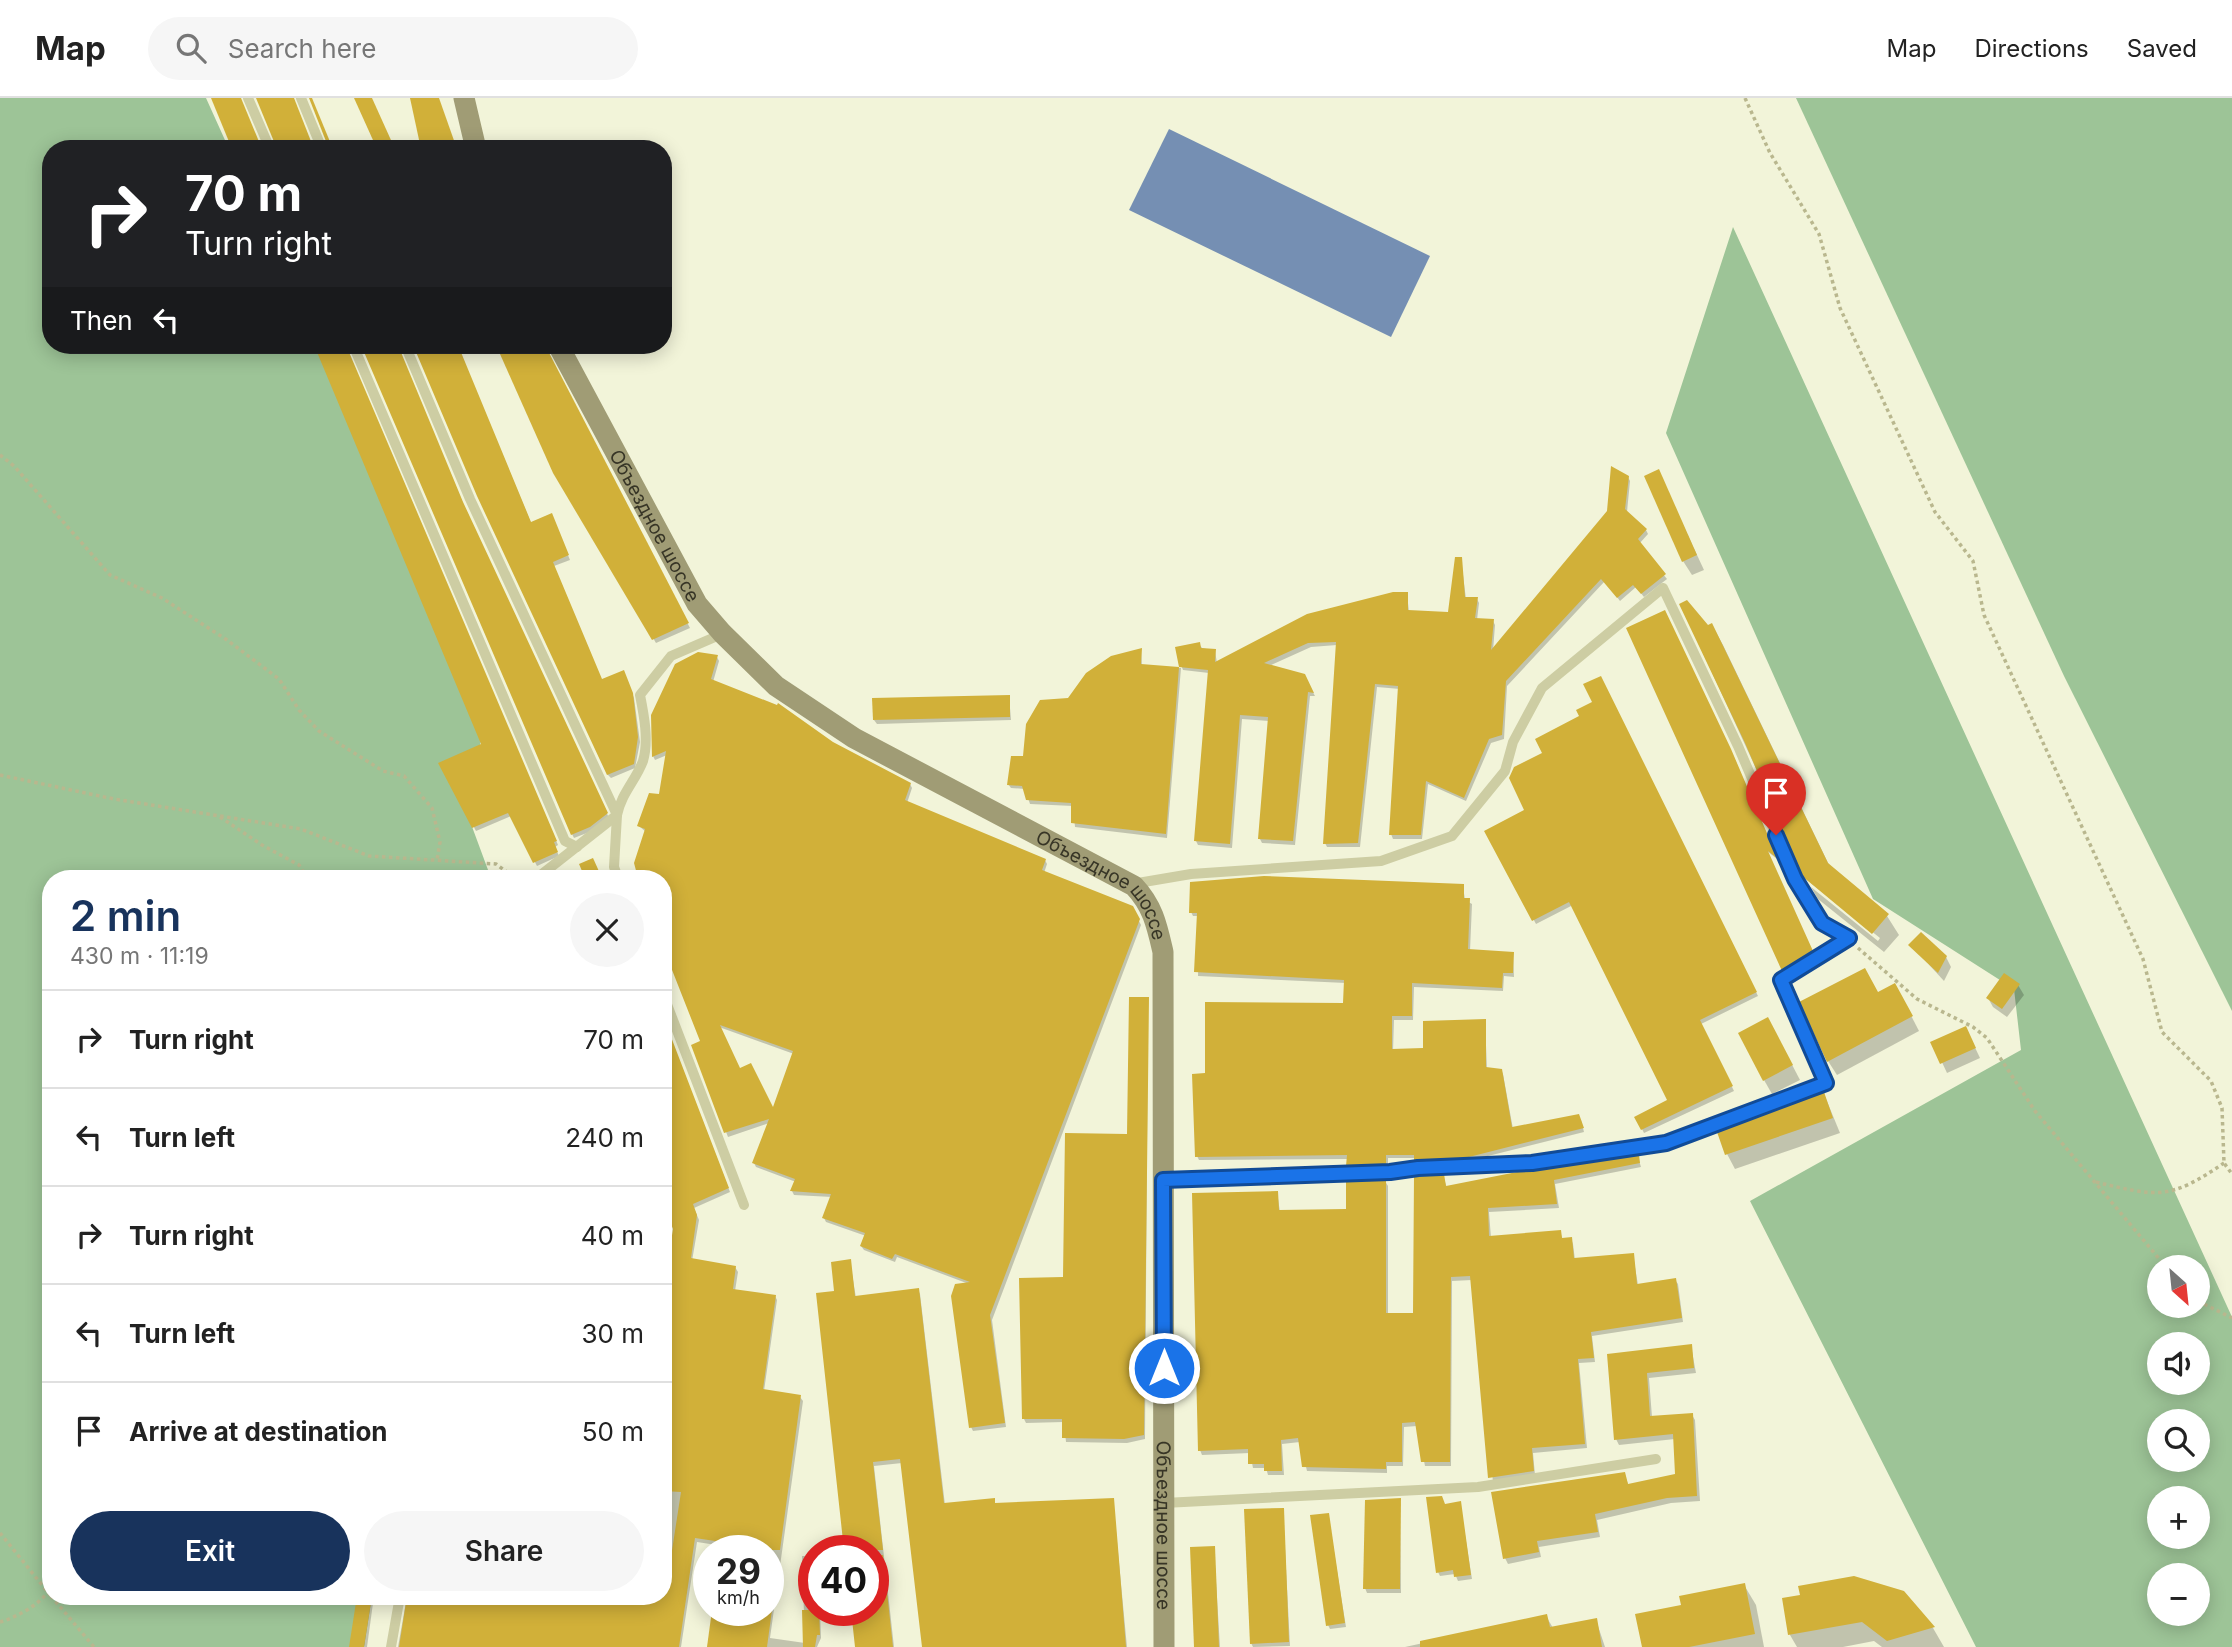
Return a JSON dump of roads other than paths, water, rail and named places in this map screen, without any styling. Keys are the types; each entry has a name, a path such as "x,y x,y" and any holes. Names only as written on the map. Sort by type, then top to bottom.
{"street":[{"path":"464,98 474,140"},
{"name":"Объездное шоссе","path":"563,354 697,604 722,634 776,686 853,738 1131,884 1148,901 1156,920 1163,952 1164,1647"}],"lane":[{"path":"248,98 266,140"},
{"path":"302,98 318,140"},
{"path":"357,354 565,841 578,847"},
{"path":"409,354 470,499 617,815"},
{"path":"1131,884 1191,874 1381,861 1452,836 1505,771 1513,742 1542,688 1663,588 1738,746 1795,879 1822,923 1849,938 1781,980 1826,1083 1666,1143 1532,1163 1418,1168 1390,1172 1163,1180"},
{"path":"615,870 620,802 643,760 645,721 640,695 671,656 722,634"},
{"path":"548,870 617,815"},
{"path":"672,1017 744,1205"},
{"path":"1164,1503 1478,1487 1656,1459"},
{"path":"391,1647 398,1605"}],"water":[{"path":"1169,129 1430,256 1391,337 1129,210"}]}
